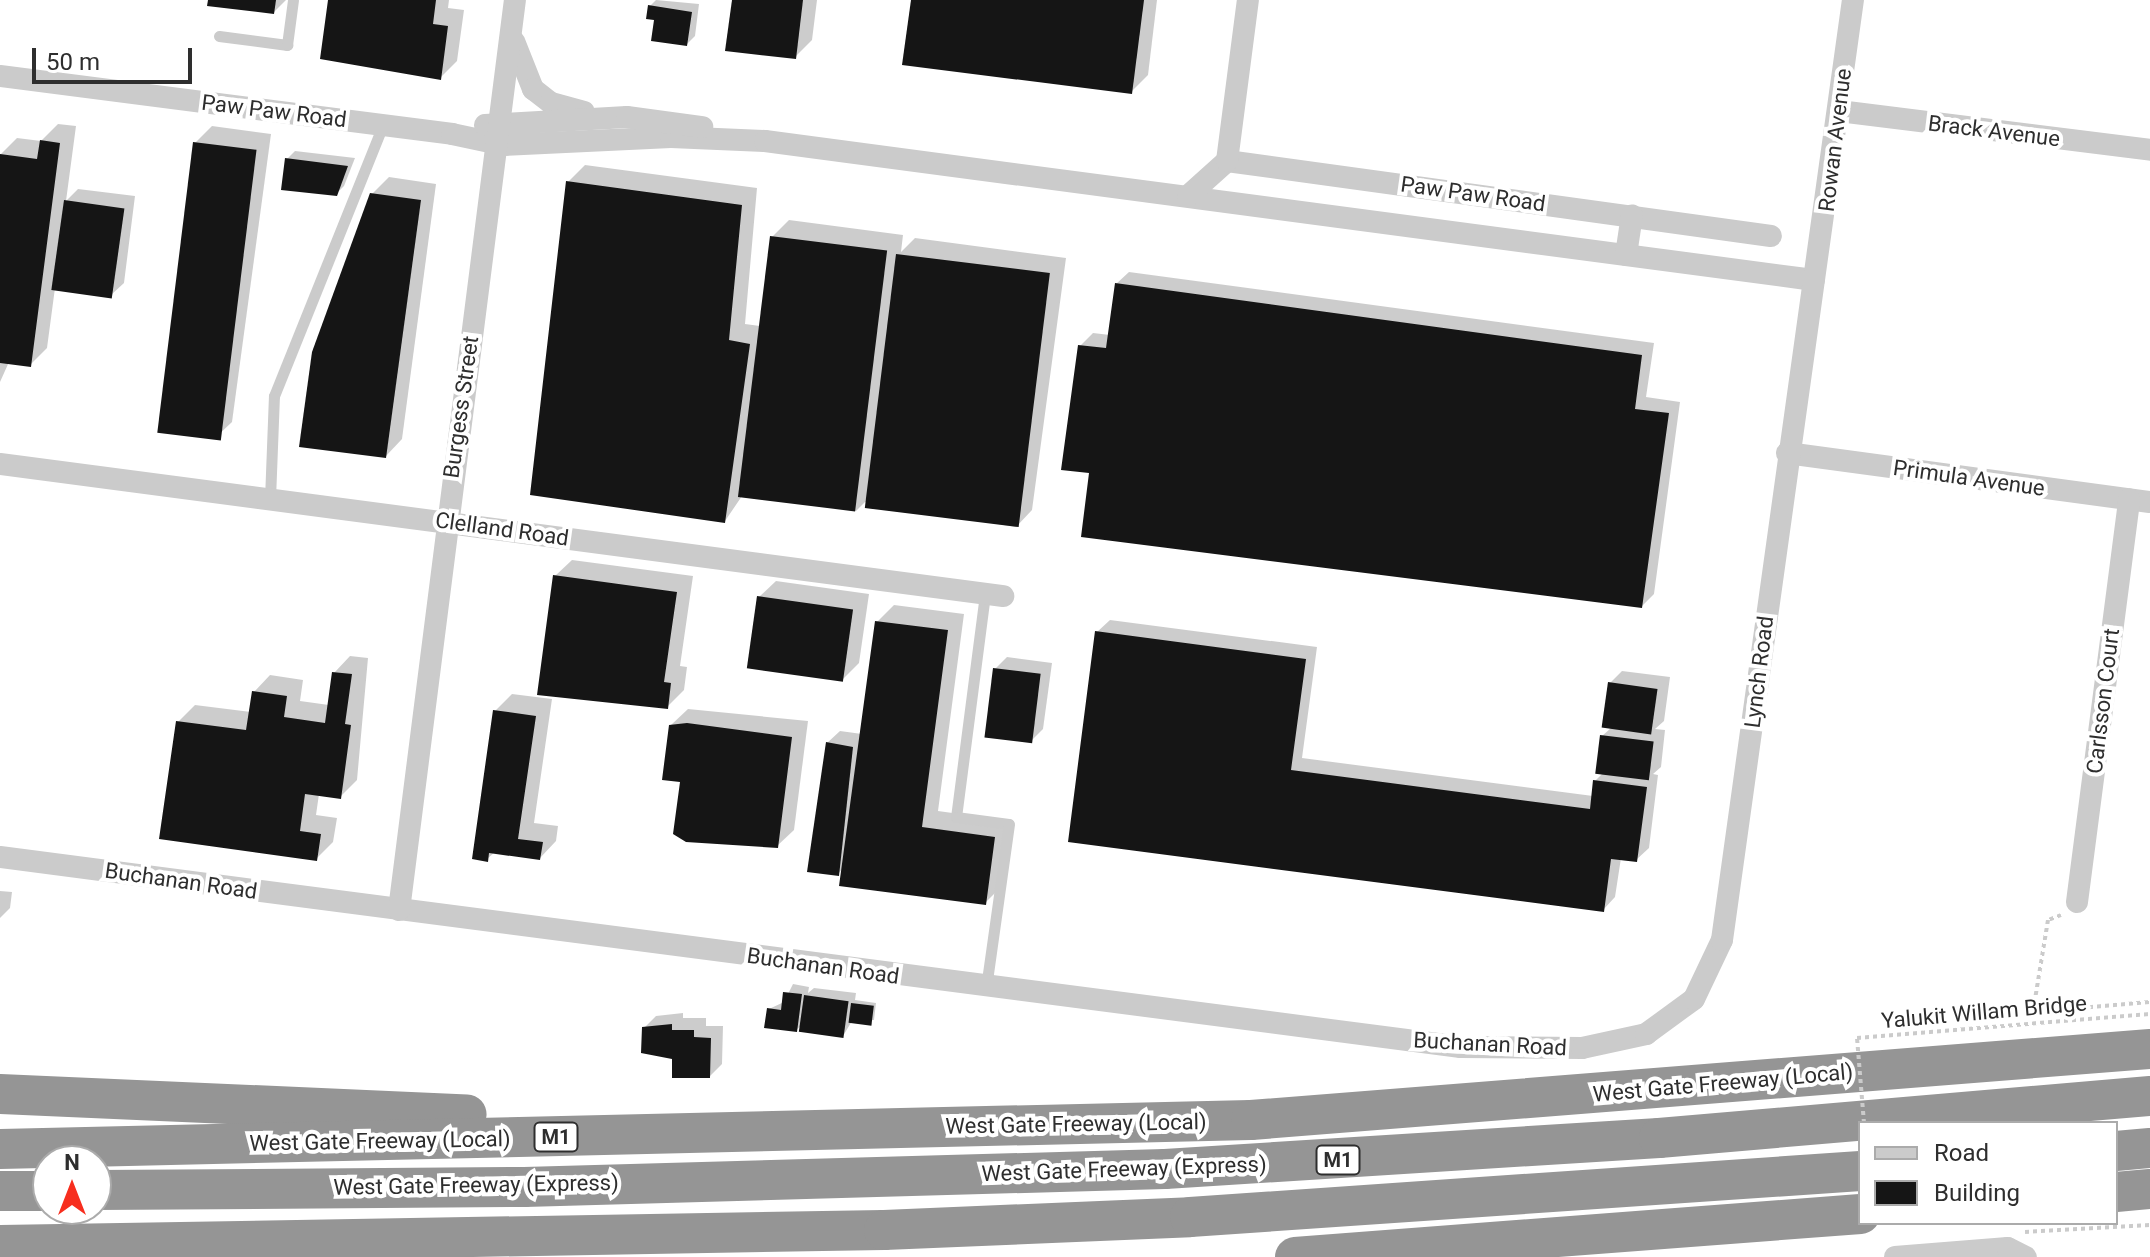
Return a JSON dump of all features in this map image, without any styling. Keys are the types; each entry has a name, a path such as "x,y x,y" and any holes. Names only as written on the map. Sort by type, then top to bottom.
{"highway":[{"name":"West Gate Freeway (Local)","path":"0,1149 1251,1120 2150,1049"},
{"path":"0,1094 393,1112 1111,1124"},
{"name":"West Gate Freeway (Express)","path":"112,1190 524,1187 1165,1169 1659,1138 2150,1096"},
{"path":"2118,1151 2150,1148"},
{"name":"M1","path":"0,1245 945,1227 1190,1217 1858,1171"},
{"path":"2118,1192 2150,1189"},
{"path":"0,1191 32,1191"},
{"path":"1295,1257 1858,1214"}],"street":[{"path":"1248,0 1227,161 1234,186 1253,205"},
{"name":"Rowan Avenue","path":"1814,280 1853,0"},
{"path":"514,8 517,58 538,93 571,110 627,117"},
{"name":"Burgess Street","path":"399,910 445,522 514,8"},
{"name":"Paw Paw Road","path":"0,76 452,134 496,145 560,146 671,137 765,141 1814,280"},
{"name":"Brack Avenue","path":"1839,111 2150,150"},
{"name":"Paw Paw Road","path":"452,134 499,121 627,117 683,123 765,141"},
{"path":"1188,196 1227,161"},
{"name":"Paw Paw Road","path":"1227,161 1771,236"},
{"path":"1626,255 1632,215"},
{"name":"Lynch Road","path":"1646,1034 1694,999 1722,940 1787,453 1814,280"},
{"name":"Primula Avenue","path":"1787,453 2140,501"},
{"name":"Clelland Road","path":"0,464 994,595"},
{"name":"Carlsson Court","path":"2077,902 2140,501"},
{"name":"Buchanan Road","path":"0,857 986,988 1461,1047 1582,1048 1646,1034"},
{"path":"1895,1257 2008,1248 2026,1255"}],"lane":[{"path":"219,36 287,45 293,0"},
{"path":"270,499 274,396 383,125"},
{"path":"986,988 1009,824 956,817 994,595"}],"path":[{"path":"2077,902 2048,920 2033,1012 2150,1002"},
{"name":"Yalukit Willam Bridge","path":"1864,1121 1857,1038 2150,1014"}],"building":[{"path":"208,0 276,0 274,14 207,6"},
{"path":"328,0 436,0 433,24 448,26 441,80 320,59"},
{"path":"732,0 803,0 796,59 725,51"},
{"path":"911,0 1144,0 1132,94 902,65"},
{"path":"648,5 692,12 687,46 651,41 654,20 646,19"},
{"path":"40,140 60,143 31,367 0,363 0,154 37,159"},
{"path":"193,142 257,150 221,441 157,433"},
{"path":"285,158 348,166 337,196 281,190"},
{"path":"566,181 742,205 729,340 750,344 725,523 530,495"},
{"path":"370,193 421,200 386,458 299,447 312,352"},
{"path":"64,200 124,208 112,299 51,290"},
{"path":"770,236 887,250 855,511 738,497"},
{"path":"896,254 1050,273 1019,527 865,508"},
{"path":"1115,283 1642,355 1635,409 1669,413 1642,608 1081,537 1089,473 1061,470 1078,345 1106,348"},
{"path":"553,575 677,592 664,682 671,683 668,709 537,695"},
{"path":"757,596 853,609 843,682 747,668"},
{"path":"875,621 948,630 922,827 995,837 986,905 839,886"},
{"path":"1095,631 1306,659 1291,770 1590,809 1593,780 1647,787 1637,862 1611,859 1604,912 1068,842"},
{"path":"993,668 1041,674 1032,743 984,737"},
{"path":"332,672 352,674 345,724 351,725 341,799 305,794 300,831 321,834 317,861 159,839 176,721 246,730 252,691 287,696 284,717 325,723"},
{"path":"1608,682 1658,689 1651,735 1602,728"},
{"path":"493,710 536,716 518,839 543,842 540,860 489,853 488,862 472,859"},
{"path":"687,723 792,737 778,848 686,842 673,834 680,782 662,780 669,725"},
{"path":"1600,735 1654,742 1649,780 1595,774"},
{"path":"826,742 853,747 839,876 807,872"},
{"path":"783,992 802,994 797,1032 764,1028 767,1008 781,1010"},
{"path":"804,995 849,1001 843,1038 799,1032"},
{"path":"851,1003 874,1006 871,1026 849,1023"},
{"path":"672,1024 672,1030 694,1030 694,1037 711,1038 710,1078 672,1078 672,1059 641,1053 642,1027"}]}
